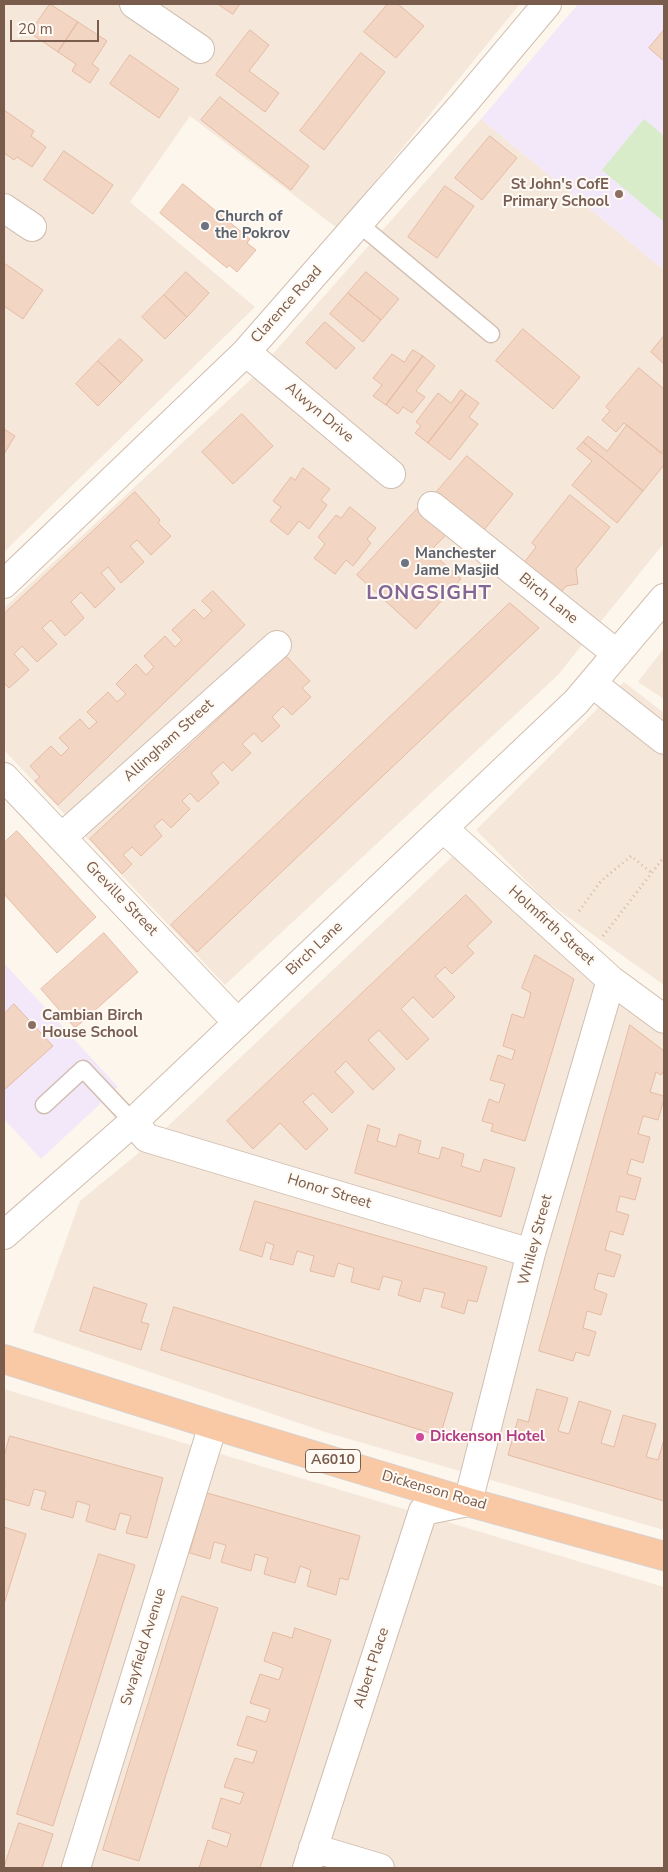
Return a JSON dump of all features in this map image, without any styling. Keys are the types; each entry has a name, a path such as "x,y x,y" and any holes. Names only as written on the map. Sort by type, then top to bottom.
{"highway":[{"name":"Dickenson Road","path":"4,1359 212,1425 468,1502 664,1556"}],"street":[{"path":"134,4 200,49"},
{"name":"Clarence Road","path":"4,584 246,352 464,103 547,4"},
{"path":"4,208 32,227"},
{"name":"Alwyn Drive","path":"246,352 391,474"},
{"name":"Birch Lane","path":"432,506 617,654"},
{"name":"Birch Lane","path":"4,1235 133,1122 576,702 664,598"},
{"name":"Allingham Street","path":"62,837 277,645"},
{"path":"592,683 664,740"},
{"name":"Greville Street","path":"4,777 238,1022"},
{"name":"Holmfirth Street","path":"443,828 611,980 664,1019"},
{"name":"Whiley Street","path":"468,1502 531,1254 611,980"},
{"name":"Honor Street","path":"133,1122 147,1138 531,1254"},
{"name":"Swayfield Avenue","path":"76,1868 212,1425"},
{"name":"Albert Place","path":"310,1858 424,1511 468,1502"},
{"path":"310,1858 380,1868"}],"lane":[{"path":"358,223 491,334"},
{"path":"44,1105 83,1069 133,1122"}],"path":[{"path":"561,935 602,881 630,856 652,873"},
{"path":"586,958 652,873 662,863 664,857"}],"shaded area":[{"path":"4,4 520,4 337,228 190,116 130,202 255,307 4,552"},
{"name":"St John's CofE Primary School","path":"578,4 664,4 664,270 481,119"},
{"path":"481,119 664,270 664,543 558,675 225,985 4,750 4,608 248,382"},
{"path":"664,648 664,699 638,682"},
{"path":"624,682 664,713 664,985 547,902 476,830"},
{"path":"453,856 664,1029 664,1530 328,1433 33,1332 80,1201 147,1146"},
{"name":"Cambian Birch House School","path":"4,963 118,1087 41,1159 4,1119"},
{"path":"4,1389 664,1587 664,1868 4,1868"}],"green space":[{"path":"644,119 664,136 664,222 602,170"}],"building":[{"path":"50,4 78,22 58,52 30,33"},
{"path":"218,4 240,4 233,14"},
{"path":"388,4 398,4 424,26 396,58 364,32"},
{"path":"78,22 107,41 92,64 99,69 90,83 72,71 76,64 58,52"},
{"path":"250,30 269,45 249,71 279,93 265,112 216,75"},
{"path":"664,30 664,61 649,48"},
{"path":"361,53 385,72 324,150 300,131"},
{"path":"130,55 179,89 159,118 110,84"},
{"path":"220,97 309,166 291,190 201,120"},
{"path":"4,110 34,131 31,136 46,147 32,167 17,157 14,160 4,153"},
{"path":"490,136 517,158 482,200 455,178"},
{"path":"64,151 113,185 93,214 44,180"},
{"name":"Church of the Pokrov","path":"183,184 250,239 247,243 256,250 237,272 229,265 227,268 160,213"},
{"path":"445,186 474,206 437,258 408,237"},
{"path":"4,263 43,290 23,319 4,306"},
{"path":"186,272 209,293 187,317 164,295"},
{"path":"366,272 399,299 381,320 348,293"},
{"path":"348,293 381,320 363,342 330,314"},
{"path":"164,295 187,317 165,339 142,317"},
{"path":"325,322 355,348 336,369 306,343"},
{"path":"523,329 580,377 553,409 496,361"},
{"path":"664,336 664,364 651,352"},
{"path":"120,339 143,360 121,383 98,361"},
{"path":"413,350 423,356 386,405 373,396 382,385 373,378 392,354 404,362"},
{"path":"423,356 435,366 416,391 425,397 412,413 403,407 398,414 386,405"},
{"path":"98,361 121,383 98,406 76,384"},
{"path":"639,368 664,389 664,449 661,453 624,423 616,432 602,420 610,411 606,407"},
{"path":"461,390 466,394 428,443 415,433 421,426 416,422 438,393 451,403"},
{"path":"466,394 479,403 469,417 478,424 450,460 428,443"},
{"path":"242,414 273,446 233,484 202,452"},
{"path":"627,425 664,455 664,465 643,491 583,442 588,436 607,451"},
{"path":"4,429 15,436 4,454"},
{"path":"583,442 643,491 617,523 572,485 592,461 577,449"},
{"path":"467,456 513,494 483,531 436,493"},
{"path":"303,468 330,489 321,500 327,505 309,529 299,521 288,535 270,521 281,507 273,501 291,477 295,480"},
{"path":"135,492 160,520 158,523 171,536 151,555 137,540 130,546 144,562 121,583 108,567 101,573 115,589 95,608 81,592 71,602 84,618 65,636 51,620 42,628 57,644 37,662 22,646 14,654 29,670 9,688 4,683 4,614"},
{"path":"570,495 610,527 576,569 578,584 566,586 557,597 520,568 536,547 532,543"},
{"path":"350,507 376,528 367,539 371,543 353,566 346,560 335,574 314,558 325,544 318,537 336,515 341,518"},
{"name":"Manchester Jame Masjid","path":"417,509 446,535 430,551 461,579 416,629 357,575"},
{"path":"213,591 245,625 58,805 35,781 40,777 30,766 51,746 61,756 69,748 59,738 80,719 89,729 97,722 87,712 108,692 117,702 126,694 116,684 136,664 146,675 154,667 144,656 165,636 175,647 182,640 172,630 194,609 204,619 212,611 202,601"},
{"path":"510,603 539,628 197,952 171,925"},
{"path":"286,656 310,681 302,688 311,697 292,715 283,706 272,717 280,726 262,742 254,733 242,744 251,753 232,771 223,762 211,773 219,783 198,802 190,793 182,801 190,809 171,828 162,819 154,826 162,836 141,856 132,847 123,855 132,864 122,874 90,839"},
{"path":"17,831 96,917 57,953 4,894 4,843"},
{"path":"466,895 492,922 467,946 474,953 452,974 445,967 435,976 455,997 433,1018 413,997 401,1009 429,1039 407,1060 379,1030 368,1040 395,1069 373,1090 346,1061 335,1072 354,1092 332,1113 313,1093 303,1102 328,1129 306,1150 280,1123 253,1149 227,1121"},
{"path":"104,933 138,972 75,1028 41,989"},
{"path":"535,955 574,979 525,1141 491,1131 493,1124 482,1121 489,1099 499,1103 505,1084 490,1080 498,1055 512,1060 515,1050 503,1046 512,1014 524,1018 531,993 522,988"},
{"path":"14,1004 53,1046 4,1090 4,1014"},
{"path":"630,1025 664,1051 664,1070 661,1075 656,1072 650,1092 664,1096 664,1099 658,1120 643,1116 638,1134 650,1137 643,1163 631,1159 627,1174 641,1178 635,1200 620,1196 616,1211 629,1215 623,1235 610,1231 605,1250 621,1255 614,1277 598,1273 594,1289 607,1294 601,1315 587,1311 583,1328 596,1332 589,1356 576,1352 573,1361 539,1351"},
{"path":"368,1125 380,1129 377,1141 396,1147 399,1134 421,1141 418,1153 439,1159 442,1147 464,1154 461,1166 480,1172 484,1159 515,1168 501,1217 355,1173"},
{"path":"255,1201 487,1267 477,1302 468,1300 464,1314 441,1307 445,1293 424,1288 420,1302 398,1295 402,1281 383,1276 379,1290 351,1282 354,1268 338,1263 334,1277 310,1271 314,1256 297,1251 293,1265 270,1259 274,1245 266,1242 262,1257 240,1250"},
{"path":"94,1287 147,1304 141,1322 149,1324 141,1350 80,1331"},
{"path":"174,1307 453,1393 440,1436 161,1350"},
{"path":"537,1389 568,1398 558,1431 569,1434 579,1401 611,1411 601,1443 614,1447 623,1415 656,1424 646,1457 658,1460 664,1439 664,1501 508,1455 518,1419 528,1422"},
{"path":"10,1436 163,1478 147,1538 126,1533 131,1516 120,1513 115,1530 86,1521 90,1505 77,1501 73,1518 41,1509 46,1492 34,1489 29,1506 4,1499 4,1457"},
{"path":"207,1493 360,1536 348,1580 340,1578 336,1595 307,1586 311,1570 300,1566 295,1583 264,1574 268,1558 255,1554 251,1571 221,1562 226,1545 214,1542 210,1559 190,1553"},
{"path":"4,1527 26,1534 4,1604"},
{"path":"99,1554 135,1565 53,1826 17,1814"},
{"path":"182,1596 218,1608 139,1861 103,1850"},
{"path":"295,1628 331,1640 260,1868 199,1868 208,1840 227,1847 231,1834 212,1828 221,1798 240,1804 244,1793 224,1787 235,1758 253,1763 257,1751 237,1745 247,1716 266,1722 270,1709 250,1703 260,1674 279,1680 283,1668 264,1661 273,1632 292,1638"},
{"path":"19,1823 53,1834 42,1868 4,1868"}],"place":[{"name":"St John's CofE Primary School","path":"619,194"},
{"name":"Church of the Pokrov","path":"205,226"},
{"name":"Manchester Jame Masjid","path":"405,563"},
{"name":"Cambian Birch House School","path":"32,1025"},
{"name":"Dickenson Hotel","path":"420,1437"}],"district":[{"name":"LONGSIGHT","path":"429,594"}]}
